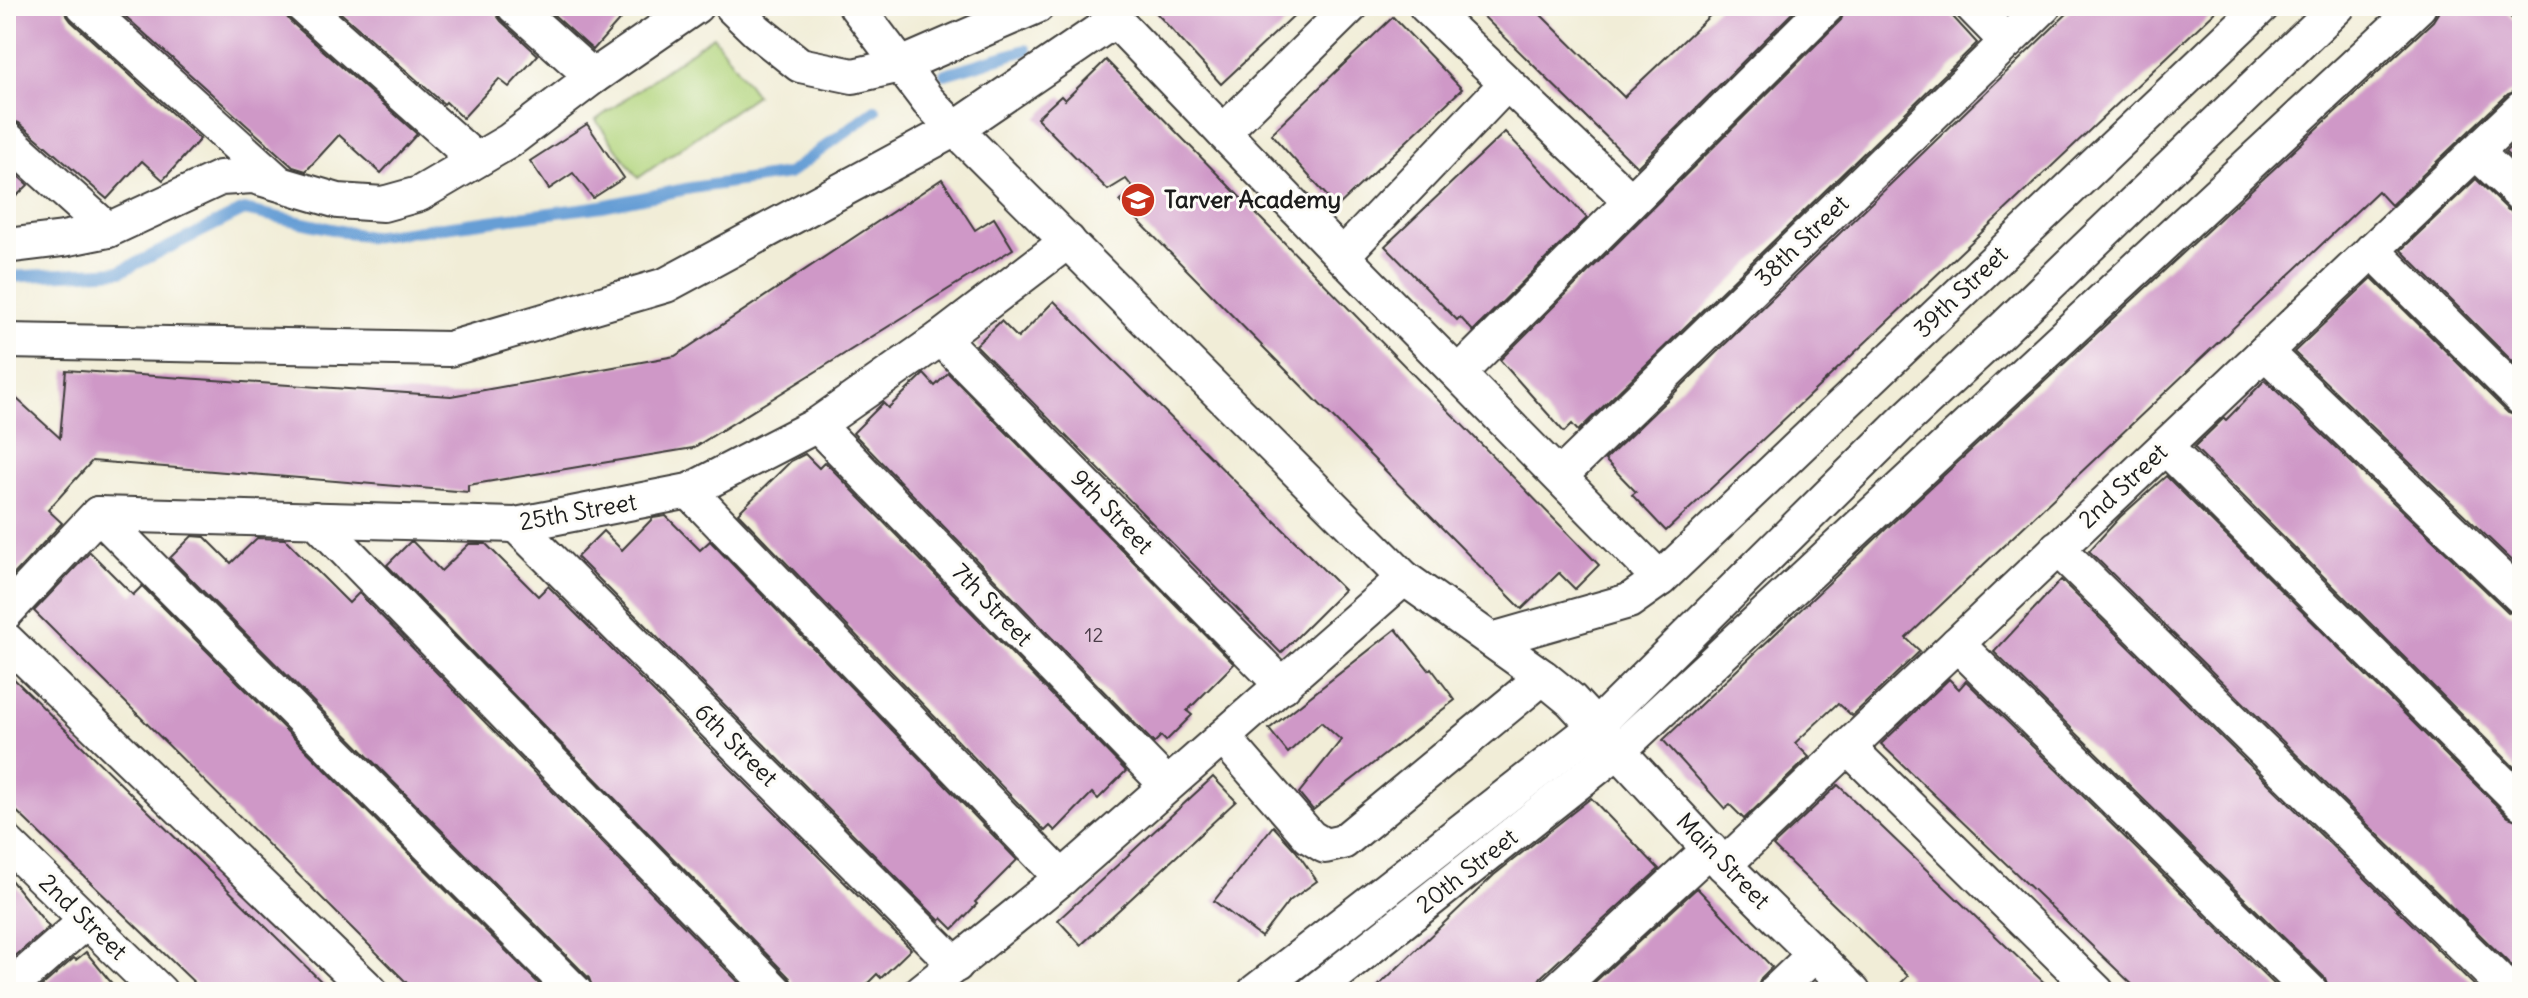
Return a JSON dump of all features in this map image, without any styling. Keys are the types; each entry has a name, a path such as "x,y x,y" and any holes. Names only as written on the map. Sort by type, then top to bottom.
{"street":[{"path":"84,6 282,185"},
{"path":"303,6 476,160"},
{"path":"514,6 593,77"},
{"path":"6,246 108,230 220,178 253,176 338,201 383,204 419,194 509,141 593,77 696,6"},
{"path":"731,6 800,65 853,76 901,65 1037,6"},
{"name":"Main Street","path":"856,6 928,101 1404,578 1543,677 1595,724 1717,857 1853,992"},
{"path":"1223,132 1351,6"},
{"path":"1426,6 1631,201"},
{"path":"1459,373 1827,6"},
{"path":"1972,6 2007,42"},
{"name":"38th Street","path":"1560,476 2044,6"},
{"name":"39th Street","path":"1492,640 1629,601 1660,579 2262,6"},
{"path":"1595,724 1895,430 2338,6"},
{"path":"1255,992 1595,724 2419,6"},
{"path":"6,341 449,349 666,285 955,129 1122,13 1223,132 1660,579"},
{"path":"1342,256 1507,83"},
{"name":"2nd Street","path":"1555,992 1848,747 2522,108"},
{"path":"6,138 108,230"},
{"path":"2476,152 2522,196"},
{"name":"25th Street","path":"98,514 516,525 689,491 817,425 941,338 1068,241"},
{"path":"2372,250 2522,399"},
{"name":"9th Street","path":"941,338 1283,686"},
{"path":"2265,352 2522,598"},
{"name":"7th Street","path":"817,425 1167,785"},
{"path":"2165,447 2522,803"},
{"path":"689,491 1062,878"},
{"path":"6,612 98,514 575,992"},
{"path":"315,519 776,992"},
{"name":"6th Street","path":"516,525 956,965"},
{"path":"2057,548 2510,992"},
{"path":"921,992 1062,878 1404,578"},
{"path":"6,640 371,992"},
{"path":"1957,644 2311,992"},
{"path":"1223,737 1310,837 1325,846 1343,842 1543,677"},
{"name":"20th Street","path":"1314,992 1595,724"},
{"path":"1848,747 2097,992"},
{"name":"2nd Street","path":"6,842 160,992"},
{"path":"6,991 87,920"},
{"path":"1775,992 1815,954"}],"green space":[{"path":"713,36 756,95 638,178 596,120"}],"building":[{"path":"6,6 65,6 65,13 71,21 200,139 163,180 142,161 107,199 19,123 6,119"},
{"path":"114,6 284,6 284,13 290,21 417,134 381,173 339,135 306,171 293,167"},
{"path":"333,6 495,6 495,13 501,21 538,55 509,87 499,79 463,118"},
{"path":"544,6 632,6 593,50"},
{"path":"1150,6 1304,6 1221,84"},
{"path":"1473,6 1532,6 1624,97 1720,6 1799,6 1637,167"},
{"path":"1846,6 1943,6 1977,43 1578,431 1572,424 1564,432 1500,360 1841,20"},
{"path":"2075,6 2221,6 1666,531 1632,495 1636,492 1605,460"},
{"path":"2438,6 2500,6 2522,29 2522,89 2508,94 2391,205 2378,191 1906,638 1920,651 1852,716 1838,703 1795,743 1809,757 1744,819 1730,805 1725,809 1663,740 2433,21"},
{"path":"1393,17 1462,89 1337,207 1271,134"},
{"path":"1106,60 1599,565 1575,589 1559,573 1522,609 1120,202 1133,188 1126,179 1108,190 1037,118 1061,96 1065,100"},
{"path":"587,124 624,178 593,198 573,173 549,189 530,161"},
{"path":"1505,132 1587,218 1473,331 1460,317 1457,320 1385,246"},
{"path":"2522,136 2522,168 2505,152"},
{"path":"6,165 28,185 6,206"},
{"path":"942,179 975,230 994,218 1013,249 693,448 468,485 468,492 92,461 48,510 62,523 6,583 6,389 60,438 66,370 451,396 675,356"},
{"path":"2476,179 2508,210 2522,215 2522,371 2401,250"},
{"path":"2372,278 2508,413 2522,418 2522,570 2294,352"},
{"path":"1054,301 1344,590 1281,653 976,345 1001,321 1018,338"},
{"path":"948,373 1234,664 1187,711 1192,715 1166,741 1161,736 1154,743 853,433 883,403 888,408 924,374 935,386"},
{"path":"2265,380 2508,612 2522,617 2522,775 2194,447"},
{"path":"805,454 819,468 825,462 1126,771 1098,799 1092,793 1055,831 1050,826 1045,831 738,513 791,461"},
{"path":"2166,476 2508,817 2522,822 2522,976 2089,551 2120,517"},
{"path":"666,516 700,550 710,541 1017,860 953,929 942,918 940,921 577,557 603,531 622,550 653,518"},
{"path":"192,536 205,537 231,563 257,538 285,539 349,603 359,593 748,992 594,992 589,978 170,558"},
{"path":"410,542 441,571 469,544 486,544 538,596 548,586 911,949 881,978 877,974 859,992 795,992 790,978 387,565"},
{"path":"90,552 133,595 142,586 547,992 416,992 34,611"},
{"path":"2061,580 2481,992 2330,992 2325,978 1994,652"},
{"path":"1396,629 1455,700 1313,810 1299,793 1341,740 1321,722 1288,753 1269,729"},
{"path":"6,671 332,992 204,992 6,801"},
{"path":"1949,679 1959,689 1966,681 2282,992 2140,992 1881,744"},
{"path":"1213,777 1236,801 1081,945 1058,920"},
{"path":"1838,785 2054,992 1892,992 1908,976 1773,846"},
{"path":"1591,798 1659,869 1541,977 1536,992 1372,992 1494,875"},
{"path":"1273,826 1317,881 1288,902 1261,937 1214,901"},
{"path":"6,874 49,927 6,964"},
{"path":"1697,888 1772,967 1761,978 1756,992 1584,992"},
{"path":"86,952 119,992 35,992 74,958 76,960"}],"waterway":[{"path":"945,74 1026,50"},
{"path":"6,277 121,271 244,210 369,237 602,206 691,188 788,174 875,110"}],"place":[{"name":"Tarver Academy","path":"1138,200"}]}
